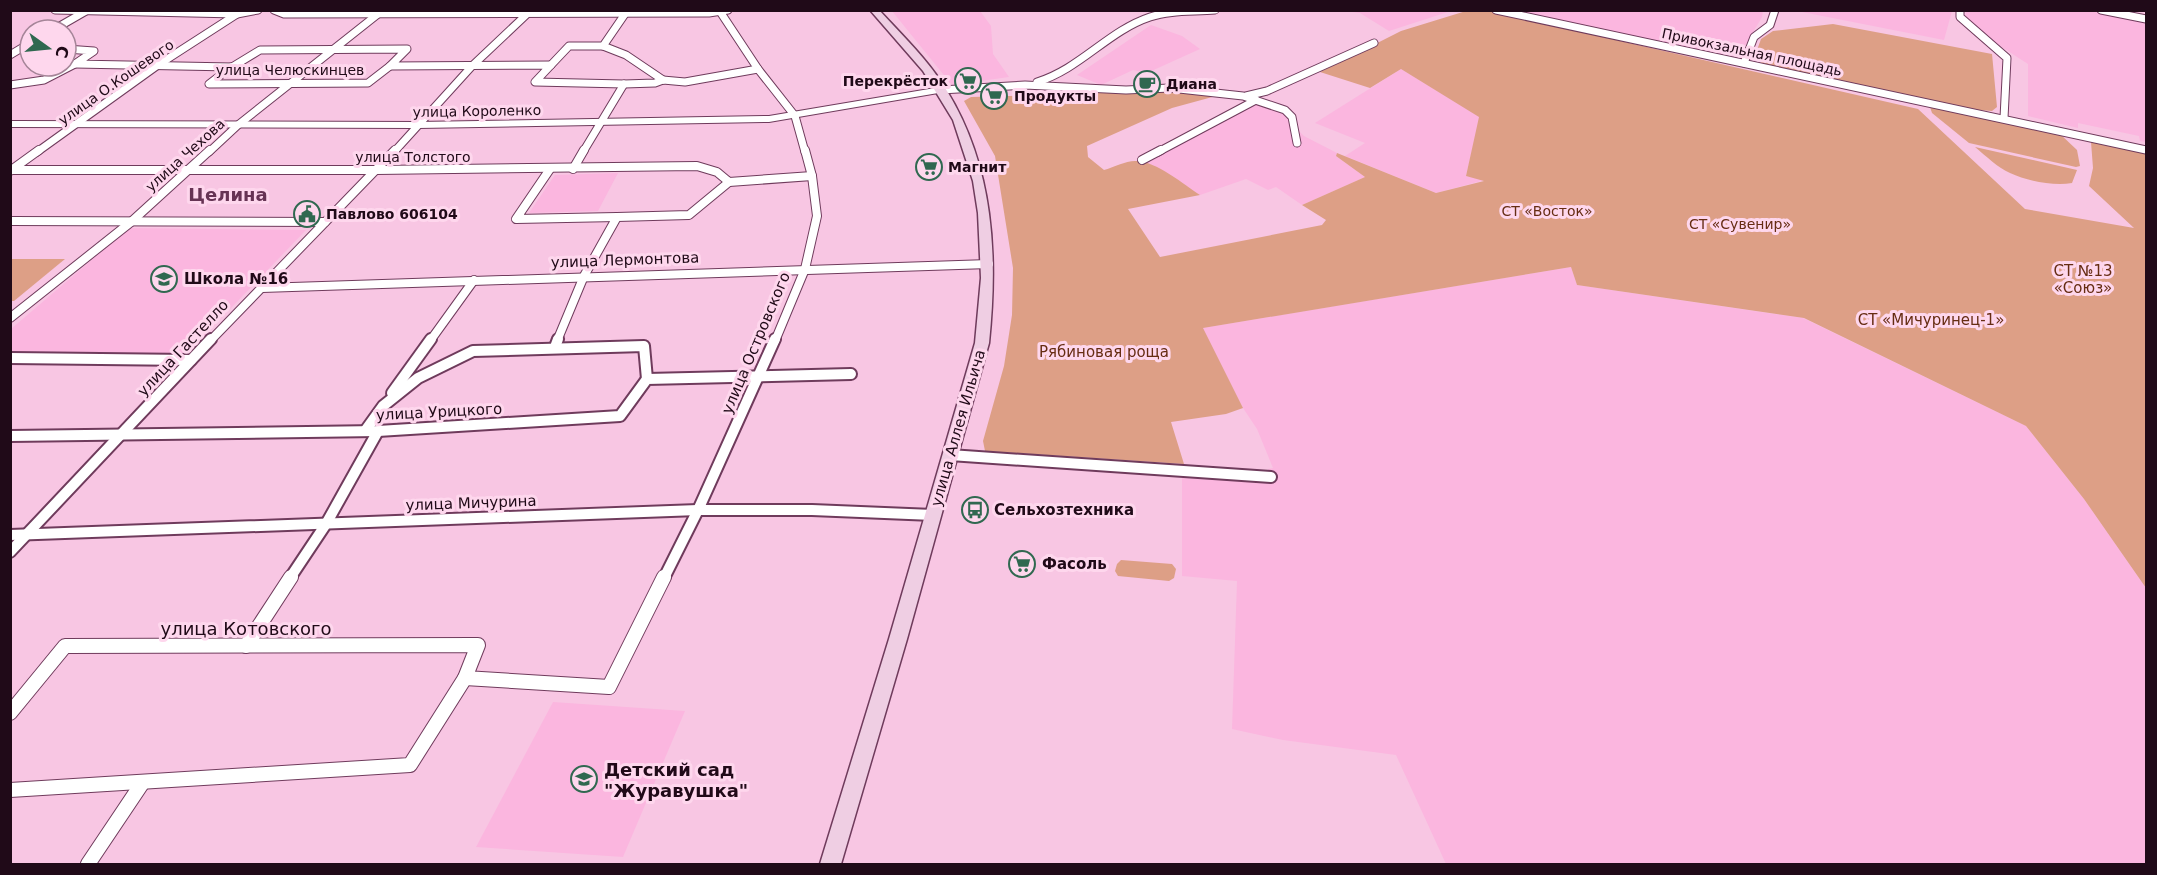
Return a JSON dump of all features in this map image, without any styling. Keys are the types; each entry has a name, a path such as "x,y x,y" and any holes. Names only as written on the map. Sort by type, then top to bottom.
{"main road":[{"name":"улица Аллея Ильича","path":"830,864 982,343 988,301 988,236 972,160 963,134 941,90 906,44 874,10"}],"street":[{"path":"55,10 237,15 258,10"},
{"path":"274,10 284,14 723,11"},
{"path":"440,10 451,14"},
{"path":"1145,19 1152,10"},
{"path":"1025,85 1048,80 1111,38 1145,19 1161,14 1215,10"},
{"name":"Привокзальная площадь","path":"1496,10 2146,150"},
{"path":"1744,63 1754,37 1770,25 1775,10"},
{"path":"1960,10 1960,17 2007,58 2004,118"},
{"path":"2101,10 2146,19"},
{"name":"улица Островского","path":"465,678 609,687 698,510 760,376 805,269 817,216 812,176 795,116 758,69 723,11"},
{"name":"улица Гастелло","path":"10,552 122,436 190,360 377,171 472,66 526,13"},
{"path":"603,46 626,13"},
{"name":"улица Чехова","path":"10,318 131,222 238,125 378,14"},
{"name":"улица О.Кошевого","path":"11,170 158,65 237,15"},
{"path":"1243,96 1267,91 1374,43"},
{"path":"663,80 626,55 603,46 569,46 535,82 624,84 655,83 663,80 685,82 758,69"},
{"name":"улица Челюскинцев","path":"407,49 390,66 368,83 209,84 231,67 260,50 407,49"},
{"path":"78,50 94,51 78,62"},
{"name":"улица Челюскинцев","path":"78,64 231,67"},
{"path":"390,66 551,65"},
{"path":"10,85 30,85 51,78"},
{"path":"573,169 624,84"},
{"path":"941,90 1025,85 1126,90 1170,88 1243,96 1285,110 1292,117 1297,143"},
{"name":"улица Короленко","path":"10,124 418,125 602,123 795,116 941,90"},
{"path":"1142,160 1256,100"},
{"name":"улица Толстого","path":"11,170 377,171 697,166 717,172 729,182"},
{"path":"550,169 516,219 689,215 729,182 812,176"},
{"path":"555,347 584,276 617,217"},
{"path":"10,221 325,222"},
{"name":"улица Лермонтова","path":"262,288 989,264"},
{"path":"364,431 474,280"},
{"path":"383,406 418,378 473,351 644,346 647,379 851,374"},
{"path":"10,358 190,360"},
{"name":"улица Урицкого","path":"10,436 378,431 620,416 647,379"},
{"path":"246,646 326,524 378,431"},
{"path":"950,455 1271,477"},
{"name":"улица Мичурина","path":"10,536 698,510 812,510 933,515"},
{"name":"улица Котовского","path":"10,713 65,646 478,645 465,678 410,765 10,790"},
{"path":"88,864 143,782"}],"shaded area":[{"path":"1952,10 1944,40 1797,11"},
{"path":"2088,10 2146,21 2146,142 2140,141 2139,136 2078,123 2078,128 2028,116 2028,64 1997,44 1965,18 1966,11"},
{"path":"892,11 980,11 991,26 993,54 1009,77 952,85"},
{"path":"1345,11 1451,11 1389,31 1360,13"},
{"path":"1503,11 1763,11 1762,17 1742,51 1733,55"},
{"path":"1151,25 1182,36 1200,49 1147,73 1133,70 1101,85 1077,75"},
{"path":"1401,69 1480,117 1466,176 1485,180 1436,193 1345,156 1365,143 1315,123"},
{"path":"1262,99 1291,109 1298,130 1304,136 1337,153 1336,156 1365,177 1302,205 1276,187 1268,190 1246,179 1200,195 1163,171 1142,162"},
{"path":"618,173 598,211 529,213 555,175"},
{"name":"Школа №16","path":"129,228 306,230 187,354 11,352 11,329"},
{"path":"1571,267 1577,285 1803,318 2026,426 2084,499 2146,588 2146,864 1446,864 1396,755 1283,740 1232,729 1237,581 1182,576 1182,476 1273,482 1268,469 1273,468 1257,429 1243,408 1202,328"},
{"name":"Детский сад \"Журавушка\"","path":"553,702 685,711 623,857 476,847"}],"green space":[{"path":"1466,11 1489,11 1918,109 2025,209 2134,228 2089,186 2093,168 2091,142 2146,152 2146,588 2084,499 2026,426 1804,318 1577,285 1571,267 1203,328 1243,408 1226,414 1171,422 1184,464 985,451 983,441 1004,366 1012,315 1013,268 995,156 964,101 971,97 1047,95 1062,92 1171,91 1216,96 1172,108 1087,146 1088,157 1104,170 1129,162 1144,162 1170,174 1200,195 1128,209 1160,257 1322,225 1326,220 1302,205 1365,177 1336,156 1337,153 1436,193 1484,181 1466,176 1479,117 1401,69 1370,88 1320,72 1401,31"},
{"path":"1833,24 1992,54 1997,107 1992,111 1978,110 1762,65 1756,53 1761,39 1773,31"},
{"path":"1936,106 2059,133 2077,150 2080,166 1969,143 1932,113 1930,107"},
{"path":"1975,147 2077,170 2072,183 2057,184 2032,180 2006,171"},
{"path":"11,259 65,259 14,301 11,301"},
{"path":"1121,560 1172,564 1176,569 1174,578 1169,581 1118,576 1115,571"}],"place":[{"name":"Перекрёсток","path":"968,81"},
{"name":"Диана","path":"1147,84"},
{"name":"Продукты","path":"994,96"},
{"name":"Магнит","path":"929,167"},
{"name":"Павлово 606104","path":"307,214"},
{"name":"Школа №16","path":"164,279"},
{"name":"Сельхозтехника","path":"975,510"},
{"name":"Фасоль","path":"1022,564"},
{"name":"Детский сад \"Журавушка\"","path":"584,779"}],"district":[{"name":"Целина","path":"228,194"}],"park label":[{"name":"СТ «Восток»","path":"1547,211"},
{"name":"СТ «Сувенир»","path":"1740,224"},
{"name":"СТ №13 «Союз»","path":"2083,280"},
{"name":"СТ «Мичуринец-1»","path":"1931,320"},
{"name":"Рябиновая роща","path":"1104,352"}]}
